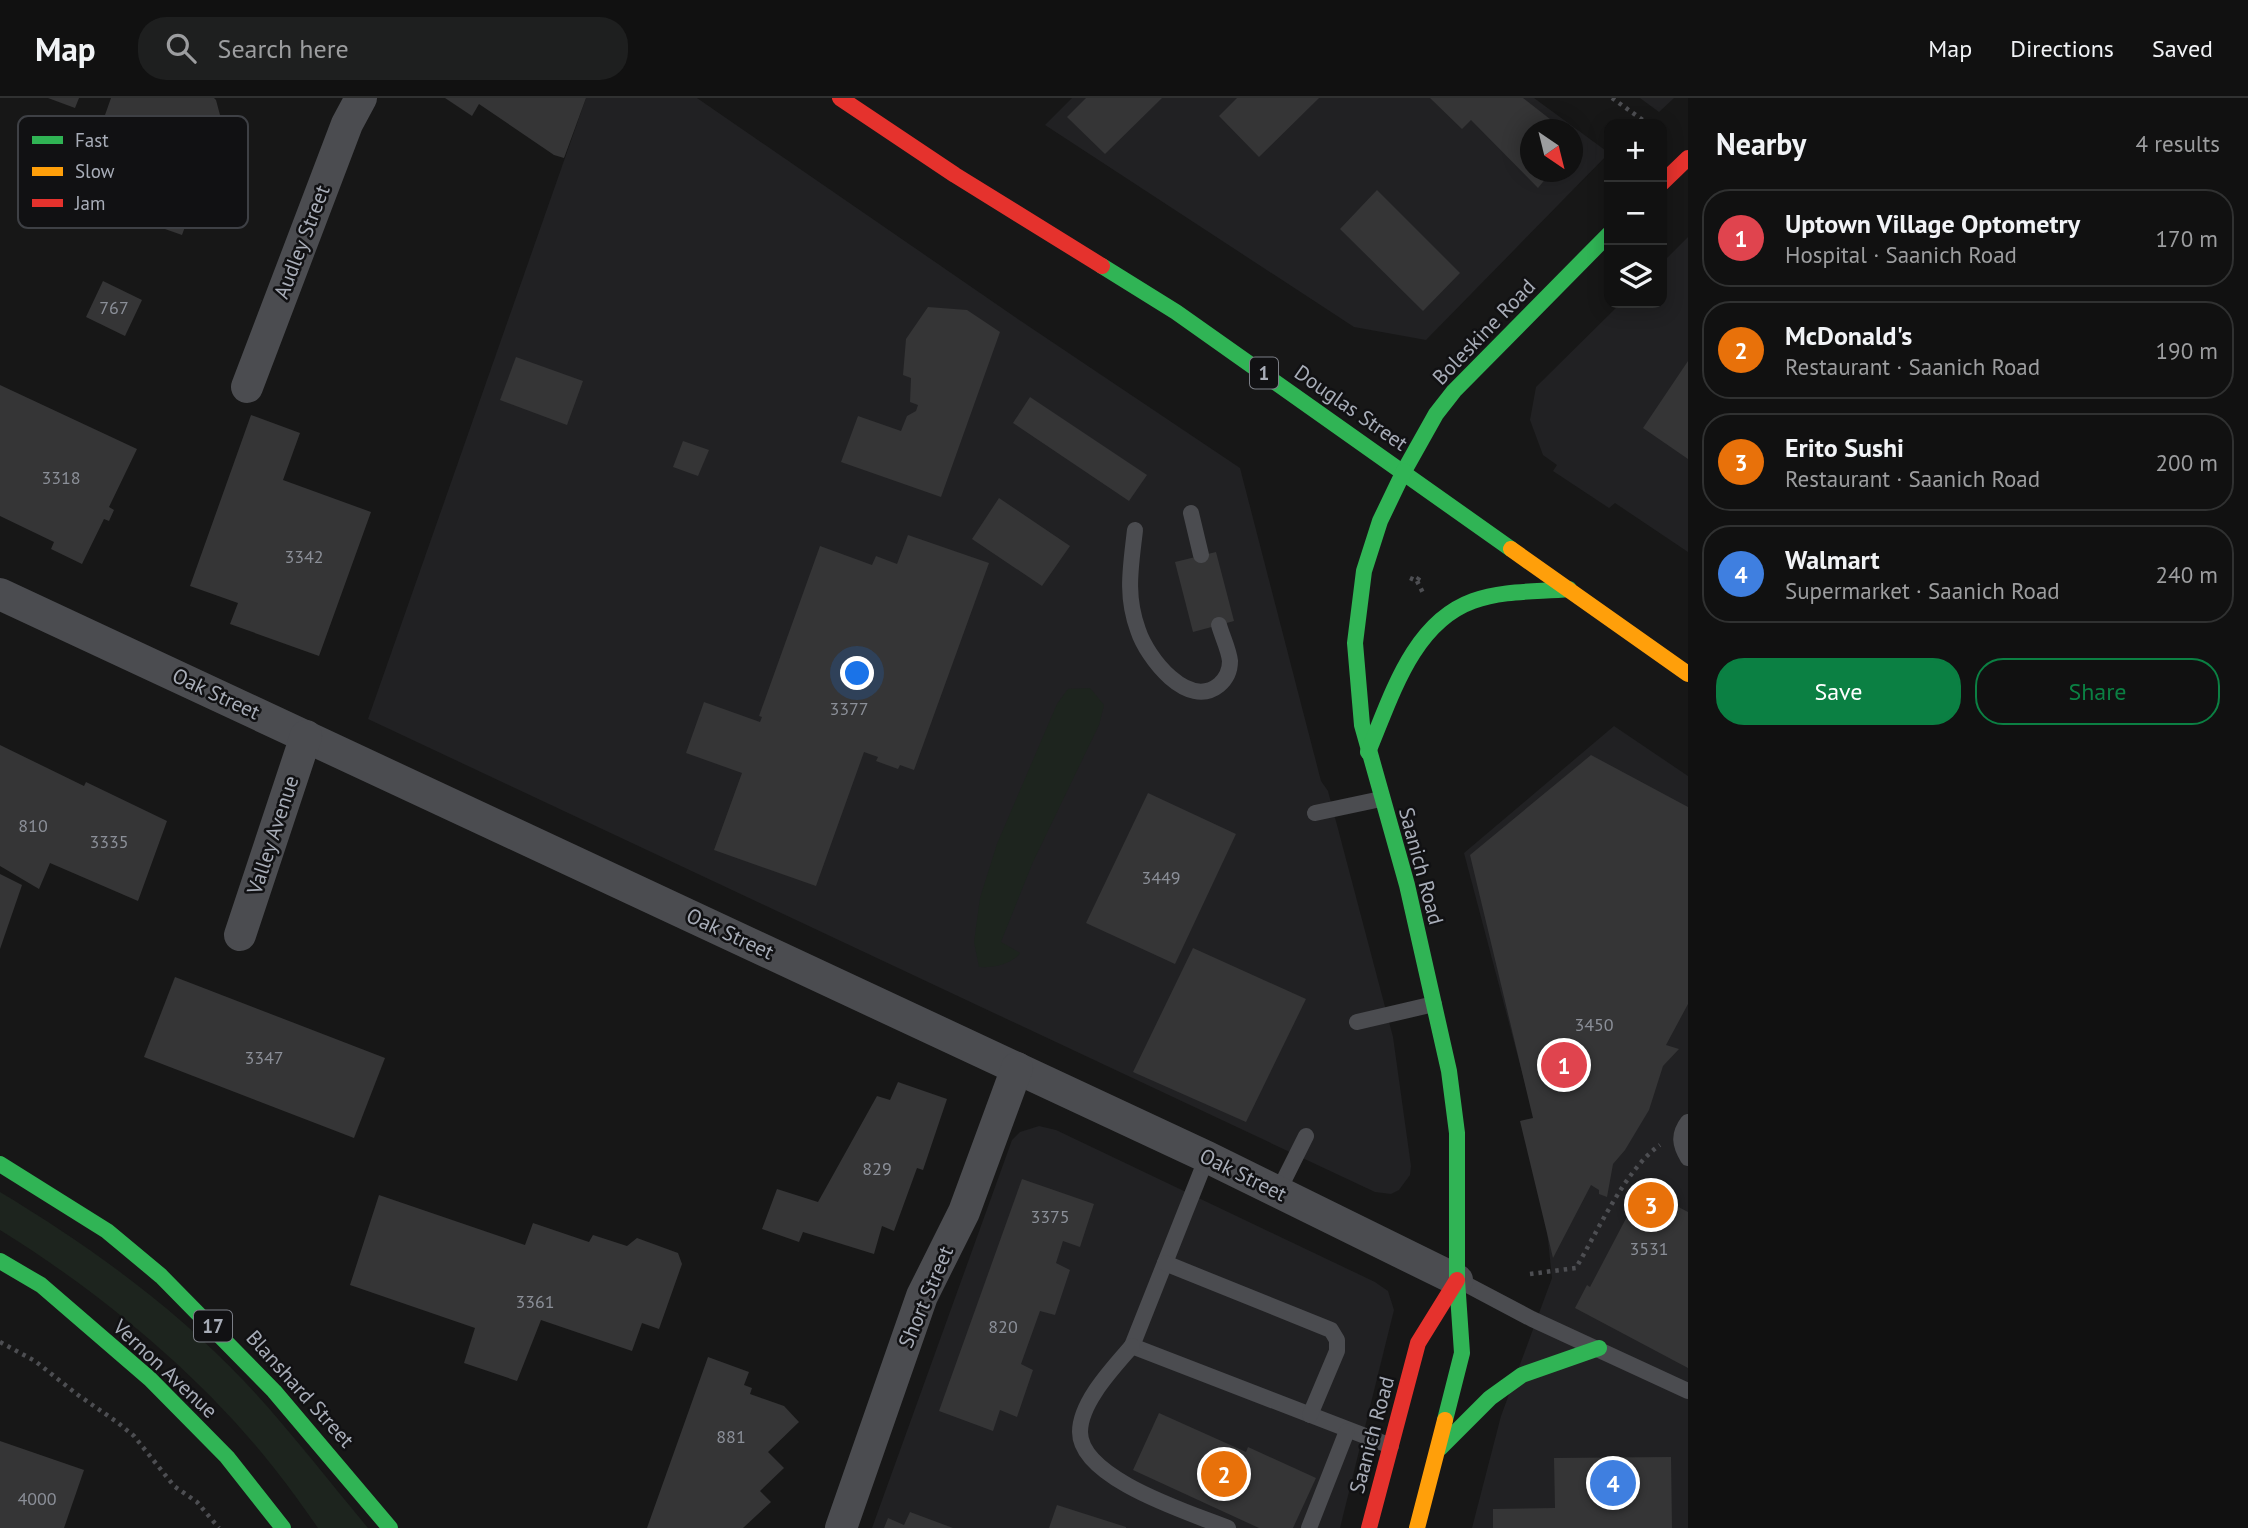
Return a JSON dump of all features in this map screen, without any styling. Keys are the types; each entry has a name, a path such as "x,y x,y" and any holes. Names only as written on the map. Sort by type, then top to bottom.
{"main road":[{"name":"Douglas Street","path":"840,98 955,175 1177,312 1688,674"},
{"path":"1663,182 1688,158"},
{"name":"Boleskine Road","path":"1404,471 1436,414 1454,391 1604,239"},
{"name":"Saanich Road","path":"1404,471 1371,545 1364,570 1357,611 1356,671 1368,752 1407,885 1449,1071 1457,1133 1457,1280 1462,1353 1417,1528"},
{"path":"1368,752 1420,641 1433,625 1450,611 1471,601 1491,596 1569,589"},
{"name":"Blanshard Street","path":"0,1164 54,1196 122,1243 185,1300 289,1405 390,1528"},
{"name":"Vernon Avenue","path":"0,1261 40,1285 150,1379 227,1457 283,1528"},
{"name":"Saanich Road","path":"1368,1528 1418,1343 1457,1280"},
{"path":"1438,1450 1490,1398 1522,1375 1599,1348"}],"street":[{"name":"Audley Street","path":"247,387 347,124 361,98"},
{"name":"Oak Street","path":"0,594 1207,1157 1457,1280"},
{"name":"Valley Avenue","path":"240,935 306,736"},
{"name":"Short Street","path":"841,1528 922,1296 964,1212 1017,1068"}],"lane":[{"path":"1191,513 1200,555"},
{"path":"1135,530 1129,593 1140,638 1160,668 1187,689 1197,693 1216,688 1228,672 1230,660 1219,625"},
{"path":"1315,813 1381,799"},
{"path":"1357,1022 1434,1004"},
{"path":"1685,1126 1681,1145 1688,1158"},
{"path":"1278,1192 1306,1136"},
{"path":"1207,1157 1132,1346 1105,1376 1082,1416 1080,1434 1086,1450 1103,1470 1125,1486 1228,1528"},
{"path":"1165,1263 1331,1331 1337,1340 1337,1351 1310,1415"},
{"path":"1457,1280 1532,1319 1688,1391"},
{"path":"1132,1346 1391,1446"},
{"path":"1309,1528 1348,1431"}],"path":[{"path":"1612,98 1641,119"},
{"path":"1410,578 1417,581 1422,573"},
{"path":"1530,1274 1576,1268 1619,1194 1647,1153 1685,1126"},
{"path":"0,1342 35,1361 134,1436 174,1486 197,1503 219,1528"}],"shaded area":[{"path":"586,98 697,98 1240,468 1321,781 1328,791 1393,1037 1411,1166 1410,1175 1399,1190 1391,1194 1375,1192 368,719"},
{"path":"1072,98 1534,98 1563,119 1520,119 1520,182 1581,182 1426,340 1354,327 1045,125"},
{"path":"1640,98 1674,98 1659,112"},
{"path":"1583,134 1604,149 1604,158 1583,180"},
{"path":"1688,237 1688,552 1615,503 1609,508 1553,471 1557,465 1543,455 1530,420 1536,387 1616,308 1667,308 1667,258"},
{"path":"1090,688 1104,705 1099,725 1033,862 1001,942 1020,953 1002,964 979,967 974,942 980,898 997,844 1057,704 1068,689"},
{"path":"1614,726 1688,776 1688,1528 1472,1528 1501,1416 1552,1278 1536,1125 1464,853"},
{"path":"1039,1126 1056,1130 1375,1282 1388,1291 1394,1310 1340,1528 872,1528 1012,1140 1020,1132"},
{"path":"0,1192 97,1255 188,1327 244,1381 368,1528 318,1528 280,1475 182,1368 75,1280 0,1230"}],"building":[{"path":"48,98 79,98 75,108"},
{"path":"111,98 214,98 220,115 220,116 105,116"},
{"path":"445,98 586,98 564,158 554,155 479,104 472,116"},
{"path":"1086,98 1162,98 1105,154 1067,117"},
{"path":"1237,98 1319,98 1259,157 1219,116"},
{"path":"1430,98 1523,98 1550,119 1520,119 1520,170 1471,120 1462,129"},
{"path":"1532,182 1543,182 1538,188"},
{"path":"1377,190 1460,273 1423,311 1340,229"},
{"path":"162,228 185,228 182,235"},
{"path":"103,281 142,300 125,336 86,317"},
{"path":"928,307 967,310 1000,332 941,497 841,462 858,416 901,431 907,416 916,411 918,405 910,402 911,378 903,375 906,339"},
{"path":"516,357 583,381 567,425 500,400"},
{"path":"1688,361 1688,459 1643,428"},
{"path":"0,385 137,449 109,507 114,510 109,521 104,519 82,564 51,549 54,542 0,516"},
{"path":"1030,397 1147,475 1129,501 1013,423"},
{"path":"251,415 300,433 283,480 371,512 319,656 230,624 238,603 190,586"},
{"path":"683,441 709,450 698,476 673,467"},
{"path":"999,498 1070,546 1042,586 972,539"},
{"path":"908,535 989,563 914,770 900,765 898,769 876,761 878,757 864,752 816,886 714,850 742,773 686,753 704,702 760,722 762,717 759,716 820,546 872,565 876,556 897,564"},
{"path":"1216,552 1234,621 1193,632 1175,562"},
{"path":"0,745 84,786 86,782 167,821 138,901 50,863 39,889 0,866"},
{"path":"1591,755 1688,807 1688,1004 1666,1045 1679,1049 1663,1066 1649,1110 1625,1150 1613,1164 1607,1197 1599,1194 1599,1190 1591,1185 1553,1258 1520,1121 1533,1118 1470,855"},
{"path":"1148,793 1236,834 1175,964 1086,923"},
{"path":"0,874 22,885 0,949"},
{"path":"1193,948 1306,999 1246,1122 1133,1072"},
{"path":"175,977 385,1058 354,1138 144,1057"},
{"path":"898,1082 947,1099 923,1170 917,1168 894,1231 882,1226 874,1254 803,1232 799,1242 762,1229 777,1189 818,1202 877,1096 890,1100"},
{"path":"1022,1179 1094,1204 1080,1247 1063,1241 1056,1263 1070,1270 1055,1315 1040,1311 1021,1364 1033,1370 1017,1417 1000,1410 993,1431 939,1411"},
{"path":"1642,1188 1688,1212 1688,1368 1575,1308 1587,1285 1590,1287"},
{"path":"379,1195 525,1245 533,1223 589,1242 593,1235 627,1246 637,1238 678,1253 682,1264 659,1329 642,1323 632,1351 541,1320 517,1381 464,1363 475,1328 350,1285"},
{"path":"708,1357 749,1372 744,1385 752,1388 750,1394 784,1406 799,1422 768,1452 784,1468 760,1491 771,1502 743,1528 647,1528"},
{"path":"1159,1413 1246,1452 1248,1447 1316,1478 1293,1528 1259,1528 1133,1470"},
{"path":"0,1441 84,1470 64,1528 0,1528"},
{"path":"1671,1457 1672,1528 1493,1528 1493,1509 1555,1508 1554,1458"},
{"path":"1057,1505 1126,1527 1126,1528 1049,1528"},
{"path":"910,1512 953,1528 884,1528 888,1518 904,1525"}],"traffic: fast":[{"path":"1404,471 1436,414 1454,391 1604,239"},
{"path":"1102,266 1176,312 1511,549"},
{"path":"1404,471 1380,521 1364,571 1355,643 1362,725 1407,885 1449,1071 1457,1133 1457,1280 1462,1353 1445,1420"},
{"path":"1368,752 1406,664 1434,626 1452,612 1484,597 1569,589"},
{"path":"0,1164 107,1231 161,1276 274,1391 390,1528"},
{"path":"0,1261 41,1285 150,1379 227,1457 283,1528"},
{"path":"1440,1448 1490,1398 1522,1375 1599,1348"}],"traffic: slow":[{"path":"1511,549 1688,674"},
{"path":"1417,1528 1445,1420"}],"traffic: jam":[{"path":"840,98 955,175 1102,266"},
{"path":"1663,182 1688,158"},
{"path":"1369,1528 1418,1343 1457,1280"}],"place":[{"name":"Uptown Village Optometry","path":"1564,1065"},
{"name":"Erito Sushi","path":"1651,1205"},
{"name":"McDonald's","path":"1224,1474"},
{"name":"Walmart","path":"1613,1483"}]}
